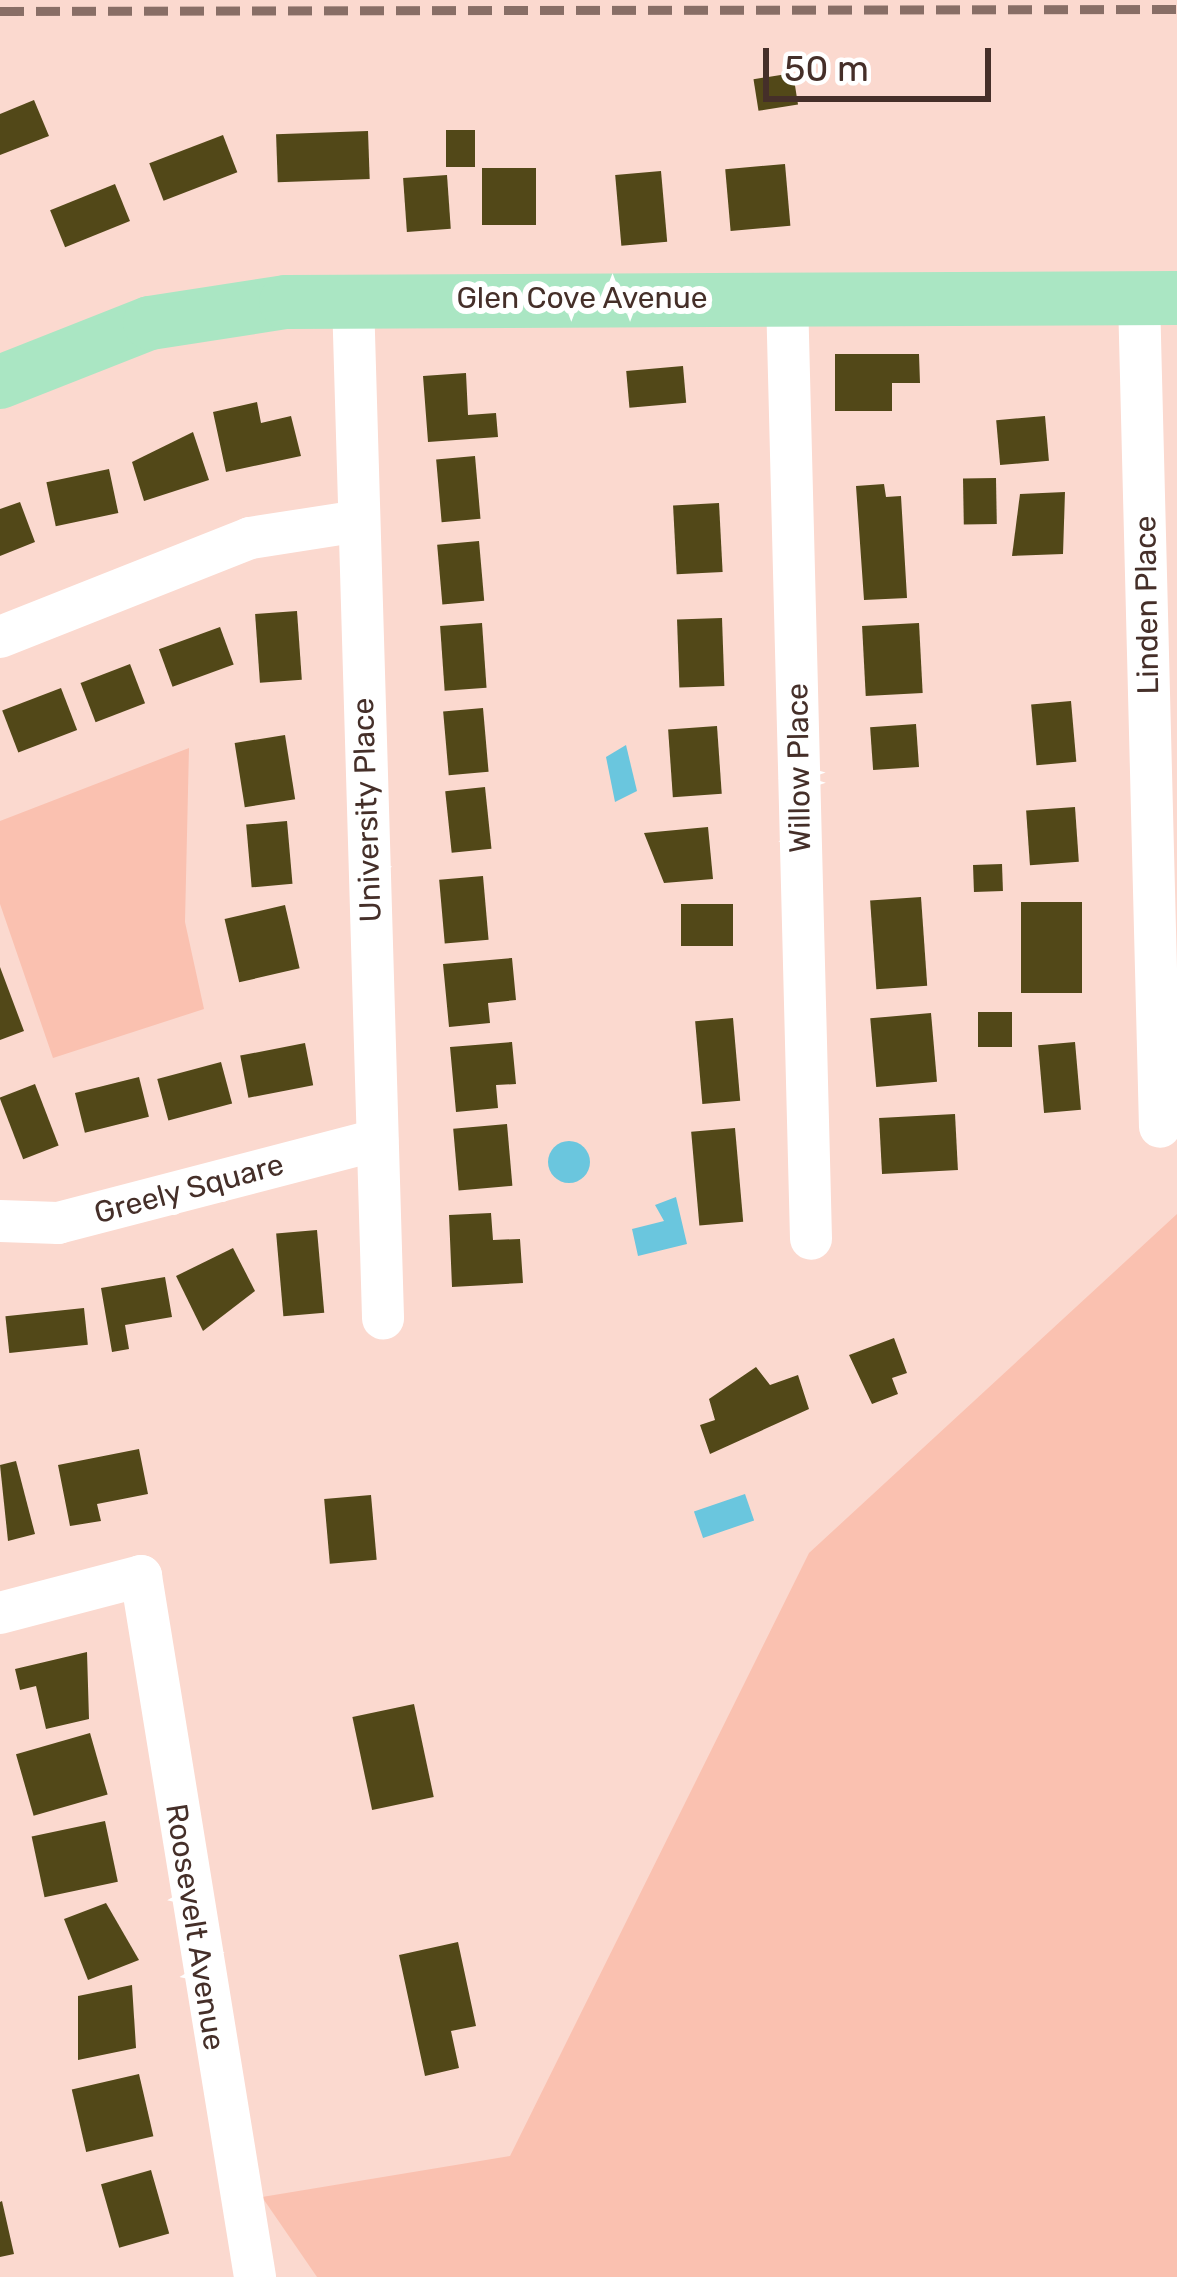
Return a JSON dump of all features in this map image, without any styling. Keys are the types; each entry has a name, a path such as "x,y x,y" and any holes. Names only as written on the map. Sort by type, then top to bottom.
{"main road":[{"name":"Glen Cove Avenue","path":"0,382 187,314 353,300 1158,298"}],"street":[{"name":"Willow Place","path":"787,297 811,1238"},
{"name":"Linden Place","path":"1158,298 1160,1127"},
{"name":"University Place","path":"353,300 383,1319"},
{"path":"0,637 250,538 358,521"},
{"name":"Greely Square","path":"0,1221 58,1223 377,1139"},
{"name":"Roosevelt Avenue","path":"0,1613 141,1576 255,2277"}],"shaded area":[{"path":"189,748 185,922 204,1009 53,1058 0,904 0,821"},
{"path":"1177,1214 1177,2277 317,2277 262,2197 510,2156 809,1553"}],"water":[{"path":"626,745 637,791 615,802 606,757"},
{"path":"569,1141 584,1147 590,1162 584,1177 569,1183 554,1177 548,1162 554,1147"},
{"path":"676,1197 687,1244 638,1256 632,1229 664,1221 655,1205"},
{"path":"745,1494 754,1520 703,1538 694,1512"}],"building":[{"path":"793,73 798,105 758,111 753,79"},
{"path":"34,100 49,136 0,155 0,114"},
{"path":"446,130 475,130 475,167 446,167"},
{"path":"368,131 370,179 278,182 276,134"},
{"path":"223,135 237,172 164,201 149,163"},
{"path":"785,164 790,226 731,231 725,169"},
{"path":"482,168 536,168 536,225 482,225"},
{"path":"661,171 667,242 621,246 615,175"},
{"path":"447,175 451,229 407,232 403,178"},
{"path":"115,184 130,221 65,247 50,210"},
{"path":"835,354 919,354 920,383 892,383 892,411 835,411"},
{"path":"683,366 686,403 629,408 626,371"},
{"path":"466,373 468,415 496,413 498,437 428,442 423,376"},
{"path":"257,402 261,423 291,416 301,456 226,472 213,412"},
{"path":"1045,416 1049,461 1000,465 996,420"},
{"path":"193,432 209,480 144,501 132,462"},
{"path":"475,456 480,519 442,522 436,459"},
{"path":"109,469 118,513 56,526 46,482"},
{"path":"996,478 997,524 964,525 963,479"},
{"path":"884,484 886,497 901,496 907,598 864,600 856,486"},
{"path":"1065,492 1063,554 1012,556 1020,494"},
{"path":"20,502 35,542 0,556 0,509"},
{"path":"719,503 723,572 677,574 673,505"},
{"path":"479,541 484,601 442,604 437,545"},
{"path":"297,611 302,680 260,683 255,614"},
{"path":"722,618 724,686 679,688 677,620"},
{"path":"482,623 487,688 445,691 440,626"},
{"path":"919,623 923,693 866,696 862,626"},
{"path":"220,627 234,665 173,687 159,649"},
{"path":"130,664 145,703 96,722 81,683"},
{"path":"61,688 77,730 18,753 2,711"},
{"path":"1071,701 1076,762 1036,765 1031,704"},
{"path":"483,708 489,772 449,775 443,711"},
{"path":"916,724 919,767 873,770 870,727"},
{"path":"717,726 722,794 673,797 668,729"},
{"path":"285,735 295,799 245,807 235,743"},
{"path":"485,787 491,849 452,853 445,791"},
{"path":"1075,807 1079,862 1030,865 1026,810"},
{"path":"287,821 292,884 252,887 246,825"},
{"path":"708,827 713,879 664,883 644,833"},
{"path":"1002,864 1003,891 974,892 973,865"},
{"path":"483,876 489,940 445,944 439,880"},
{"path":"921,897 927,986 876,989 870,901"},
{"path":"1021,902 1082,902 1082,993 1021,993"},
{"path":"681,904 733,904 733,946 681,946"},
{"path":"285,905 300,968 239,982 225,919"},
{"path":"512,958 516,1000 488,1003 490,1023 449,1027 443,964"},
{"path":"0,967 24,1031 0,1040"},
{"path":"978,1012 1012,1012 1012,1047 978,1047"},
{"path":"931,1013 937,1082 876,1087 870,1018"},
{"path":"733,1018 740,1101 702,1104 695,1021"},
{"path":"512,1042 516,1084 496,1085 498,1108 456,1112 450,1047"},
{"path":"1075,1042 1081,1110 1044,1113 1038,1045"},
{"path":"305,1043 313,1085 248,1098 240,1056"},
{"path":"221,1062 232,1104 168,1121 157,1079"},
{"path":"139,1077 149,1117 85,1133 75,1093"},
{"path":"35,1084 59,1146 23,1159 0,1097"},
{"path":"955,1114 958,1170 882,1174 879,1118"},
{"path":"507,1124 512,1186 459,1190 453,1129"},
{"path":"735,1128 743,1222 699,1225 691,1132"},
{"path":"491,1213 493,1240 520,1239 523,1283 452,1287 449,1215"},
{"path":"317,1230 324,1313 283,1316 276,1234"},
{"path":"233,1248 255,1291 203,1331 176,1276"},
{"path":"165,1277 172,1317 125,1325 129,1349 112,1352 101,1288"},
{"path":"84,1308 88,1345 9,1353 5,1316"},
{"path":"894,1338 907,1373 892,1378 898,1394 872,1404 849,1355"},
{"path":"756,1367 770,1385 798,1375 809,1409 710,1454 700,1425 715,1420 709,1399"},
{"path":"139,1449 148,1494 97,1504 101,1521 70,1526 58,1465"},
{"path":"16,1461 35,1534 8,1541 0,1465"},
{"path":"371,1495 377,1560 330,1564 324,1499"},
{"path":"87,1652 89,1719 46,1729 36,1686 20,1690 15,1669"},
{"path":"414,1704 434,1797 372,1810 352,1717"},
{"path":"90,1733 108,1795 34,1816 16,1754"},
{"path":"105,1821 118,1882 45,1897 32,1837"},
{"path":"106,1903 139,1960 88,1980 64,1919"},
{"path":"458,1942 476,2026 451,2031 459,2068 425,2076 399,1955"},
{"path":"132,1985 136,2048 78,2060 78,1996"},
{"path":"139,2074 153,2136 86,2152 72,2090"},
{"path":"151,2170 169,2233 119,2248 101,2184"},
{"path":"0,2202 14,2254 0,2257"}],"railway":[{"path":"0,11 1177,9"}]}
